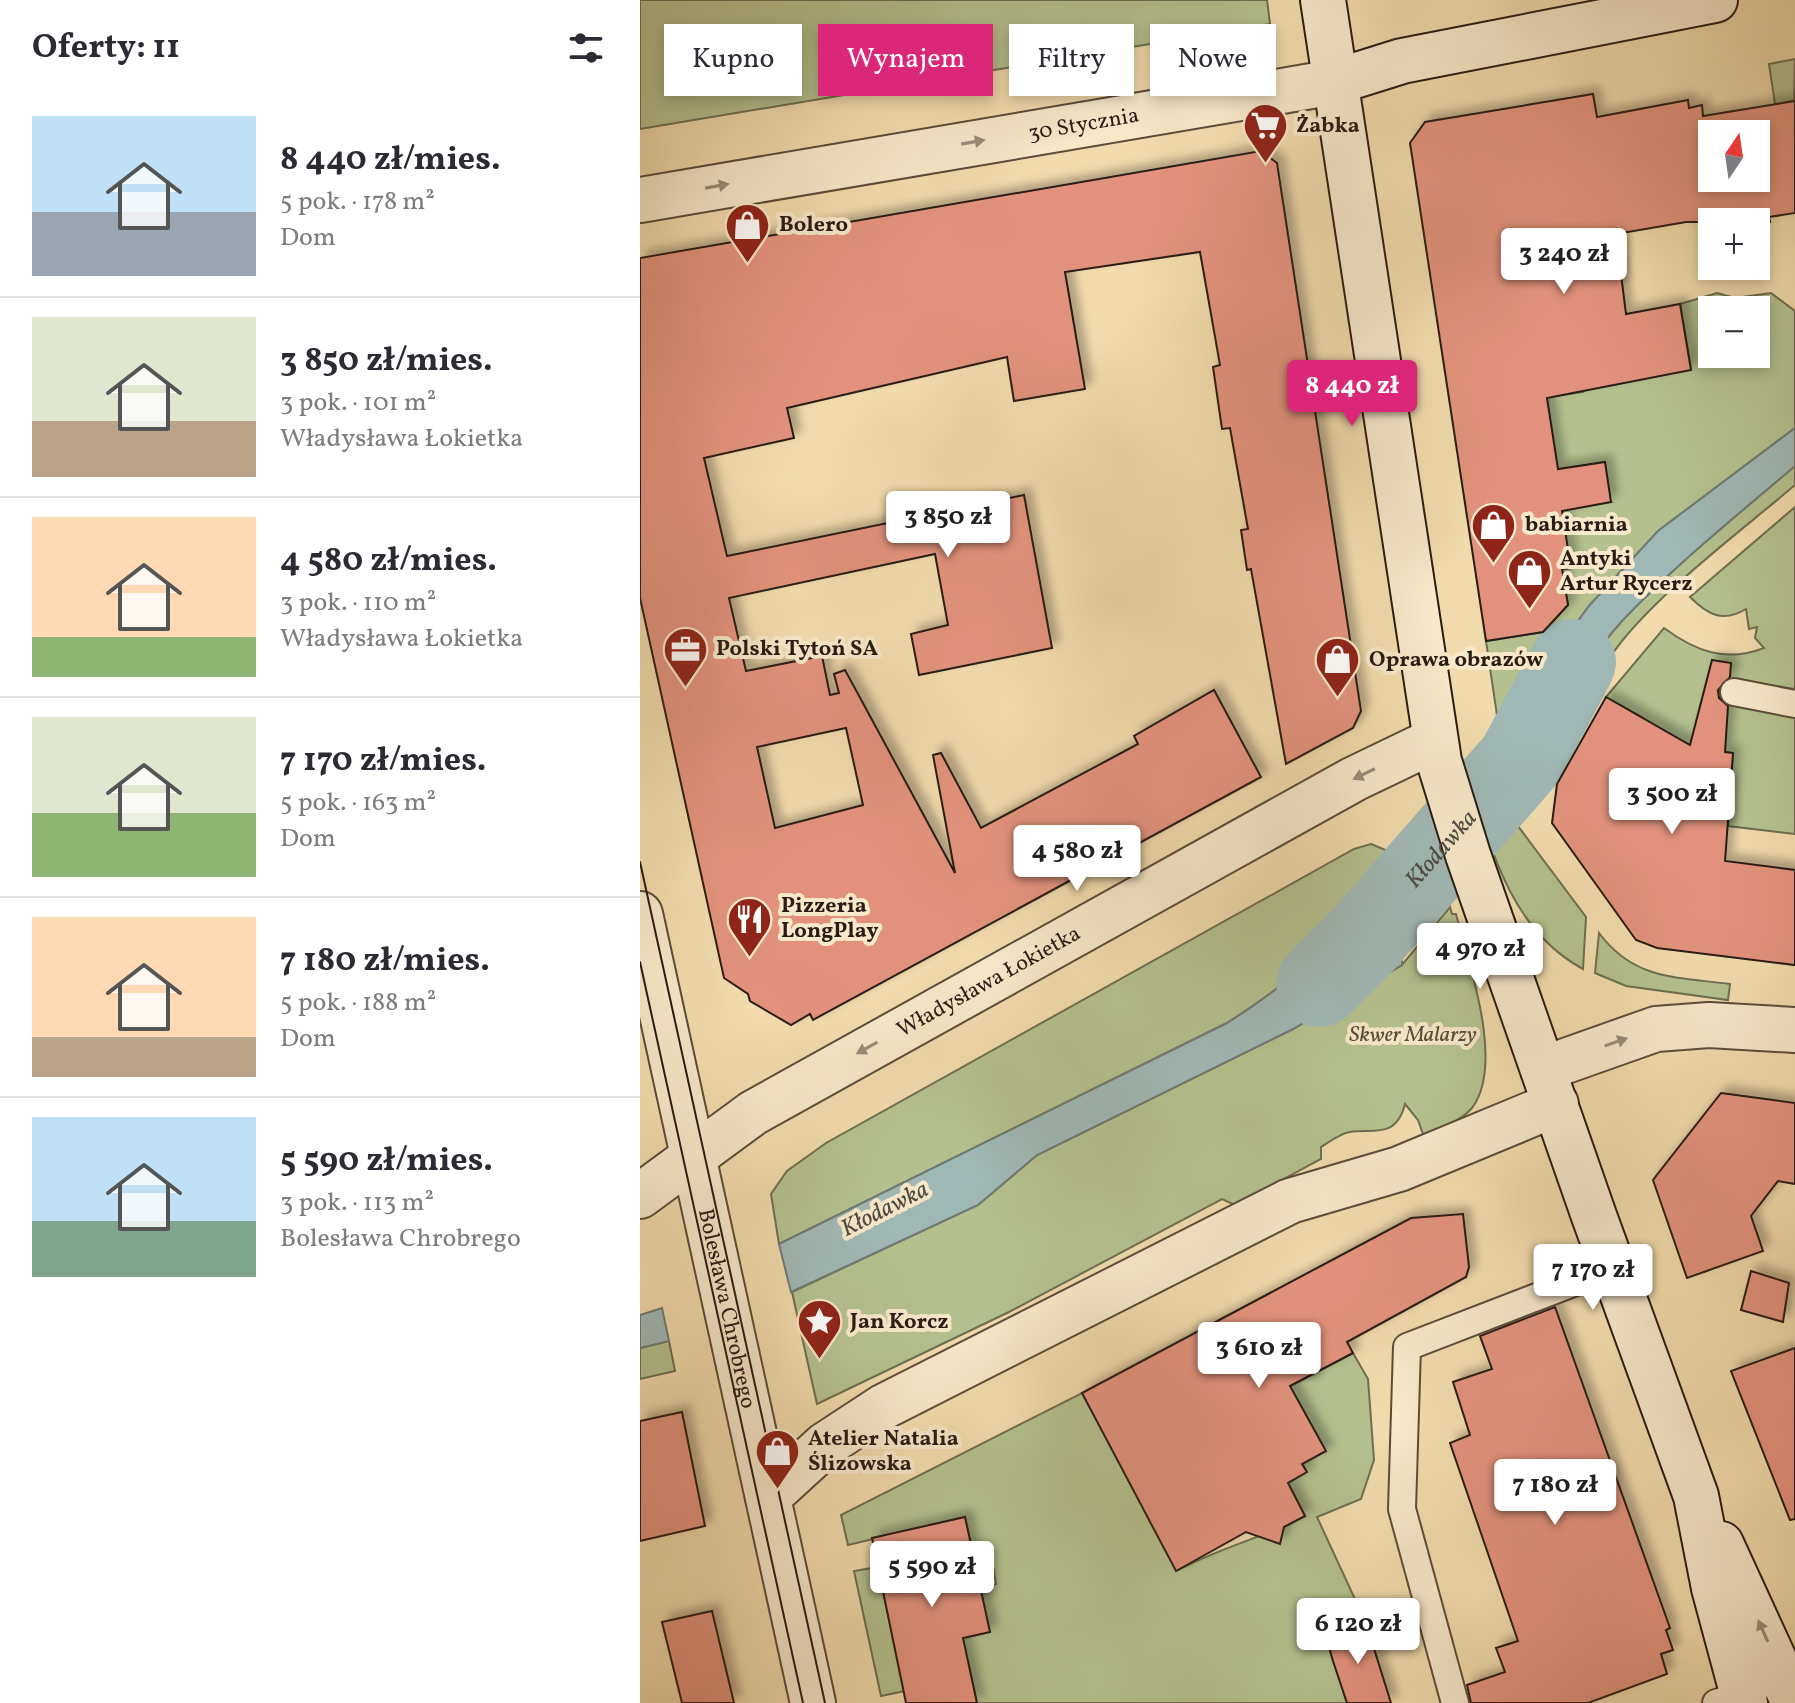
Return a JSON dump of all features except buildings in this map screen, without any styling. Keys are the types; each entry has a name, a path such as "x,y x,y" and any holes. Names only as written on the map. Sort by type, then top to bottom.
{"street":[{"path":"1323,0 1437,751 1468,855 1612,1268 1696,1496 1743,1585 1790,1693"},
{"name":"30 Stycznia","path":"640,200 1335,82 1402,61 1715,0"},
{"name":"Władysława Łokietka","path":"640,1196 753,1113 1354,779 1437,751"},
{"name":"Bolesława Chrobrego","path":"640,914 813,1703"},
{"path":"768,1497 825,1445 883,1407 1290,1201 1399,1169 1656,1029 1709,1025 1795,1030"},
{"path":"1696,1496 1734,1700"}],"lane":[{"path":"1734,692 1795,704"},
{"path":"1455,1703 1402,1509 1407,1347 1612,1268"},
{"path":"1734,1700 1790,1693"}],"green space":[{"path":"640,0 1267,0 1270,24 1150,24 1150,44 1134,47 1134,24 1009,24 1009,68 993,70 993,24 818,24 818,96 838,96 640,129"},
{"path":"1795,59 1794,101 1775,104 1769,64"},
{"path":"1771,293 1795,311 1795,428 1658,531 1589,606 1499,729 1486,641 1543,632 1568,605 1562,569 1571,567 1553,508 1570,509 1611,502 1548,471 1537,393 1556,396 1583,392 1579,359 1626,316 1637,312 1649,376 1691,369 1680,304 1698,299 1698,368 1770,368 1770,296 1749,296"},
{"path":"1795,466 1795,485 1682,580 1622,641 1584,698 1532,801 1524,783 1568,699 1607,638 1684,561"},
{"path":"1795,507 1795,689 1734,680 1795,714 1795,834 1728,826 1733,753 1631,741 1643,718 1606,697 1664,628 1687,643 1711,652 1737,654 1764,648 1755,638 1757,627 1749,629 1746,609 1730,616 1716,615 1690,597"},
{"path":"1469,777 1492,786 1503,806 1586,917 1583,969 1558,953 1521,910 1496,860"},
{"path":"1371,844 1388,851 1399,876 1380,891 1323,951 1244,1012 779,1244 771,1194 787,1171 826,1143 1354,849"},
{"name":"Skwer Malarzy","path":"1450,907 1452,914 1456,914 1469,959 1485,1040 1481,1089 1472,1108 1462,1117 1425,1140 1418,1120 1405,1104 1396,1123 1389,1128 1339,1136 1321,1147 1321,1159 1235,1205 1222,1199 1009,1312 817,1404 792,1292 978,1205 1037,1155 1293,1029 1402,965"},
{"path":"1599,933 1627,960 1657,974 1730,984 1728,1000 1626,986 1595,973"},
{"path":"669,1341 675,1371 640,1379 640,1348"},
{"path":"1353,1353 1368,1379 1374,1460 1361,1499 1317,1517 1366,1623 1326,1637 1347,1703 977,1703 971,1677 881,1696 854,1571 878,1567 896,1653 990,1632 980,1589 996,1584 993,1566 976,1570 965,1517 848,1545 841,1515 1082,1393 1177,1571 1305,1516 1288,1483 1306,1472 1275,1394"}],"water":[{"path":"1795,428 1795,466 1684,561 1607,638 1581,677 1524,783 1499,729 1589,606 1658,531"},
{"path":"1399,876 1402,965 1293,1029 1037,1155 978,1205 791,1292 779,1244 1227,1023 1308,964 1352,923 1385,885"},
{"path":"662,1308 669,1341 640,1348 640,1315"}],"waterway":[{"name":"Kłodawka","path":"1319,984 1362,941 1520,761 1573,662"}],"tram line":[{"path":"640,862 825,1703"},
{"path":"640,962 803,1703"}],"place":[{"name":"Żabka","path":"1265,165"},
{"name":"Bolero","path":"748,264"},
{"name":"babiarnia","path":"1494,564"},
{"name":"Antyki Artur Rycerz","path":"1529,611"},
{"name":"Polski Tytoń SA","path":"685,688"},
{"name":"Oprawa obrazów","path":"1338,699"},
{"name":"Pizzeria LongPlay","path":"750,958"},
{"name":"Jan Korcz","path":"819,1361"},
{"name":"Atelier Natalia Ślizowska","path":"777,1491"}]}
